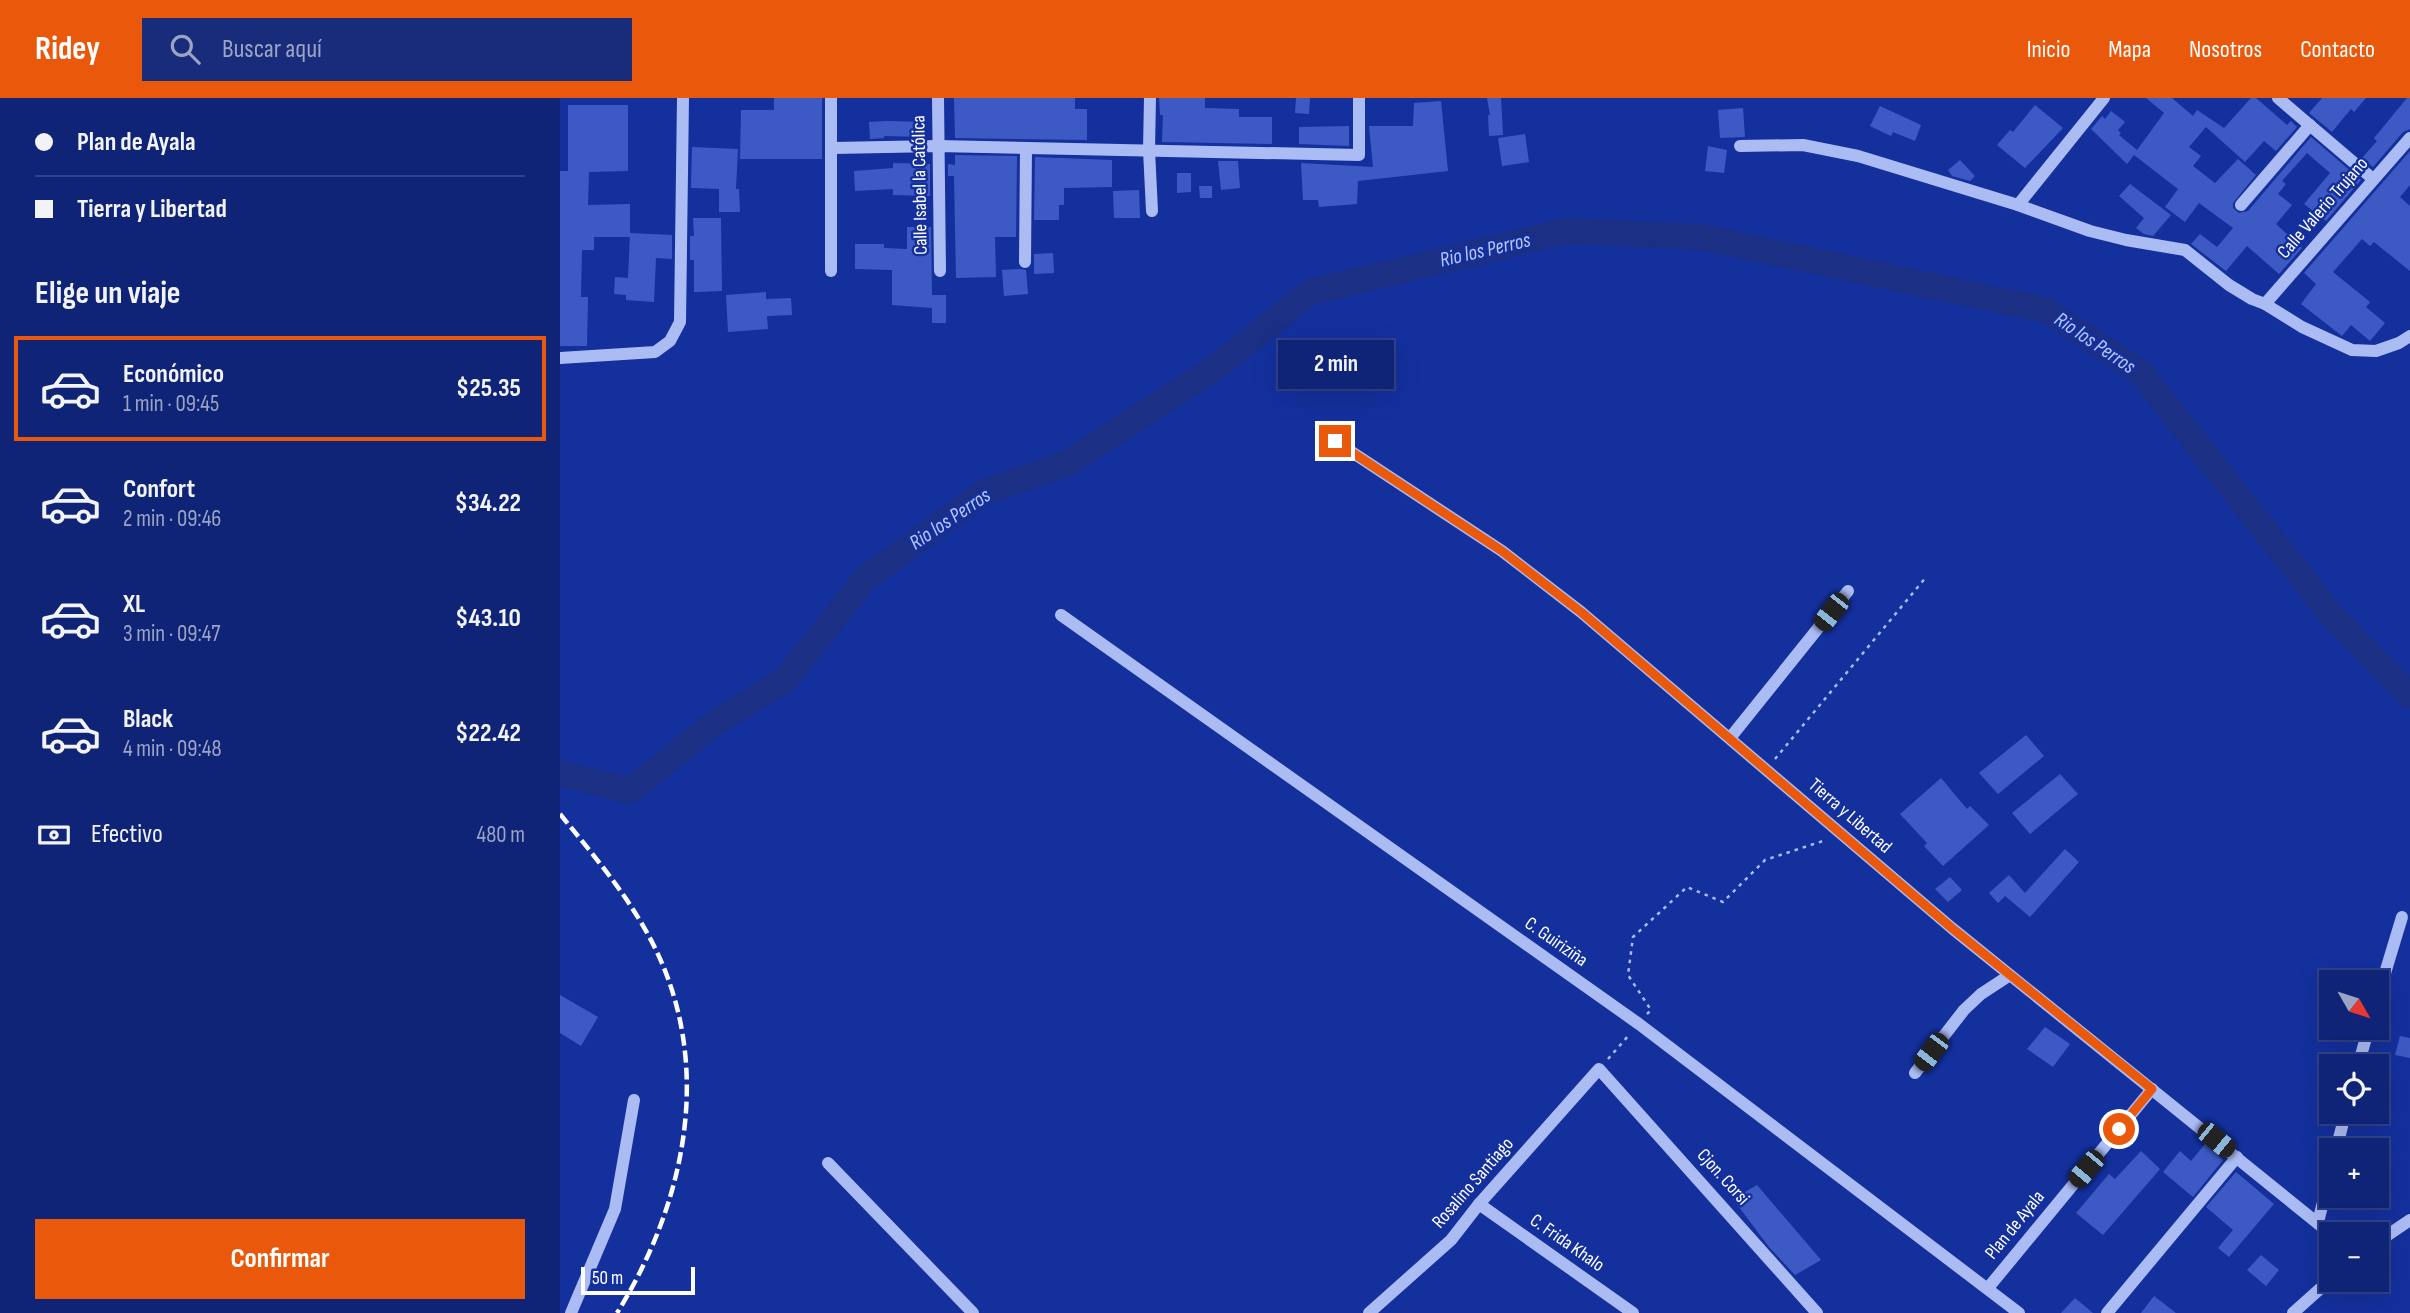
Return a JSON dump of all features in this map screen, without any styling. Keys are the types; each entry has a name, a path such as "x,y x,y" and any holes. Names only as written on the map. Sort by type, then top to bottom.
{"street":[{"path":"560,358 655,352 670,341 680,322 684,98"},
{"path":"831,98 831,271"},
{"name":"Calle Isabel la Católica","path":"938,98 940,271"},
{"path":"1150,98 1152,211"},
{"path":"833,148 938,146 1359,155 1359,98"},
{"path":"2018,205 2104,98"},
{"path":"2278,98 2373,179"},
{"path":"2241,205 2310,125"},
{"name":"Calle Valerio Trujano","path":"2264,304 2410,138"},
{"path":"1740,146 1804,145 1836,152 2018,205 2090,231 2185,250 2229,285 2302,327 2352,350 2376,351 2410,336"},
{"path":"1026,148 1026,262"},
{"name":"Tierra y Libertad","path":"1335,441 1502,551 1581,612 2011,975 2318,1222"},
{"path":"1730,738 1848,591"},
{"name":"C. Guiriziña","path":"1061,615 1639,1024 2019,1313"},
{"path":"2386,970 2402,917"},
{"path":"1915,1073 1964,1010 1981,994 2011,975"},
{"name":"Rosalino Santiago","path":"1368,1313 1451,1240 1479,1204 1599,1069"},
{"name":"Cjon. Corsi","path":"1599,1069 1818,1313"},
{"name":"Plan de Ayala","path":"1988,1288 2152,1089"},
{"path":"571,1313 615,1209 634,1100"},
{"path":"2107,1313 2237,1157"},
{"path":"828,1163 974,1313"},
{"name":"C. Frida Khalo","path":"1479,1204 1633,1313"},
{"path":"2318,1222 2322,1208"},
{"path":"2389,1234 2410,1220"},
{"path":"2293,1313 2319,1290"}],"path":[{"path":"1766,769 1927,576"},
{"path":"1599,1069 1651,1010 1628,975 1633,937 1687,887 1723,902 1765,860 1842,834"}],"building":[{"path":"774,98 822,98 822,159 740,159 741,110 774,110"},
{"path":"954,98 1075,98 1075,109 1087,109 1087,140 955,138"},
{"path":"1159,98 1205,98 1205,108 1239,109 1239,117 1272,117 1272,144 1162,142 1163,115 1160,115"},
{"path":"1296,98 1310,98 1309,114 1295,113"},
{"path":"1487,98 1501,98 1503,135 1489,136 1490,115"},
{"path":"2146,98 2172,98 2193,116 2197,110 2224,128 2251,98 2256,98 2287,125 2291,121 2297,127 2276,151 2264,141 2245,162 2206,127 2189,147 2201,156 2193,166 2215,183 2238,159 2256,175 2233,203 2233,208 2239,213 2248,211 2311,137 2361,180 2326,221 2304,204 2330,173 2307,153 2282,181 2286,184 2278,194 2292,205 2276,224 2302,248 2279,274 2247,246 2226,271 2191,244 2200,234 2217,247 2233,228 2199,203 2185,222 2165,207 2178,189 2134,155 2127,164 2091,129 2102,116 2105,119 2111,111 2125,122 2118,130 2121,133 2119,135 2137,150 2164,113"},
{"path":"2322,98 2366,98 2354,112 2351,109 2332,132 2309,113"},
{"path":"2407,98 2410,98 2410,129 2403,132 2373,167 2362,158 2377,141 2374,138"},
{"path":"1441,101 1448,171 1358,181 1357,204 1319,207 1318,200 1303,200 1301,163 1373,167 1369,126 1413,126 1414,103"},
{"path":"568,105 628,105 628,171 589,172 588,205 630,204 630,237 594,237 594,250 582,250 581,297 588,297 587,346 560,346 560,171 568,171"},
{"path":"2035,105 2063,128 2025,168 1997,145 2010,130 2013,132"},
{"path":"1880,106 1921,125 1915,141 1893,132 1891,136 1870,126"},
{"path":"1743,108 1745,137 1720,138 1718,110"},
{"path":"869,122 924,122 923,137 884,136 870,139"},
{"path":"1349,126 1349,146 1299,144 1299,127"},
{"path":"1525,134 1529,162 1502,166 1498,138"},
{"path":"1708,146 1727,150 1724,173 1705,171"},
{"path":"692,147 738,149 736,189 739,189 740,212 719,212 719,189 691,188"},
{"path":"2410,151 2410,185 2400,197 2410,206 2410,271 2374,242 2370,246 2362,239 2333,272 2370,302 2366,307 2385,323 2370,341 2351,325 2342,336 2301,304 2316,284 2304,273"},
{"path":"955,155 1017,156 1016,237 995,237 996,277 956,278 954,176 948,176 948,164 955,165"},
{"path":"1035,157 1112,160 1112,187 1064,188 1064,205 1059,205 1059,220 1034,220"},
{"path":"1960,160 1975,176 1970,181 1952,176 1948,170"},
{"path":"1218,161 1238,161 1240,188 1221,190"},
{"path":"893,163 930,164 930,196 893,195 893,189 855,191 854,171 893,168"},
{"path":"1177,173 1191,173 1191,192 1177,193"},
{"path":"2130,184 2171,215 2153,236 2136,228 2144,218 2119,196"},
{"path":"1199,186 1212,186 1212,198 1200,198"},
{"path":"1139,190 1140,218 1114,218 1113,191"},
{"path":"693,218 721,218 722,291 694,292 694,260 690,260 690,236 694,236"},
{"path":"907,227 931,227 932,295 946,295 946,323 932,323 932,308 892,305 892,270 855,269 855,244 884,244 884,248 907,249"},
{"path":"630,233 672,235 672,259 656,258 654,302 626,300 626,295 614,294 615,277 628,278"},
{"path":"1053,253 1054,273 1034,274 1034,254"},
{"path":"1002,270 1026,270 1028,294 1004,296"},
{"path":"766,292 766,299 791,298 792,315 767,316 768,329 728,332 726,295"},
{"path":"2026,735 2044,756 1998,794 1979,773"},
{"path":"2060,774 2078,794 2030,834 2012,813"},
{"path":"1941,778 1967,809 1970,806 1989,825 1943,866 1924,846 1927,843 1900,814"},
{"path":"2065,849 2079,862 2030,917 2005,896 1998,903 1989,893 2009,875 2025,893"},
{"path":"1950,877 1962,890 1948,902 1935,889"},
{"path":"560,995 598,1017 581,1046 560,1033"},
{"path":"2045,1027 2070,1044 2053,1067 2027,1049"},
{"path":"2400,1036 2410,1038 2410,1058 2395,1055"},
{"path":"2205,1144 2223,1160 2193,1197 2163,1172 2180,1151 2191,1161"},
{"path":"2141,1151 2160,1169 2103,1235 2076,1213 2109,1174 2115,1179"},
{"path":"2236,1172 2274,1204 2229,1257 2218,1248 2233,1230 2206,1207"},
{"path":"1757,1185 1821,1260 1795,1275 1769,1247 1733,1199"},
{"path":"2261,1255 2279,1270 2266,1286 2247,1270"},
{"path":"2154,1296 2176,1313 2141,1313"},
{"path":"2075,1298 2093,1313 2061,1313"}],"waterway":[{"name":"Rio los Perros","path":"560,773 630,791 713,724 785,680 866,578 985,492 1066,464 1215,368 1310,292 1566,231 1701,237 2046,310 2141,373 2330,613 2410,696"}],"railway":[{"path":"560,814 612,879 655,948 673,994 684,1040 687,1087 684,1135 674,1181 660,1227 641,1271 617,1313"}],"route":[{"path":"1335,441 1502,551 1581,612 1953,929 2152,1089 2119,1129"}]}
